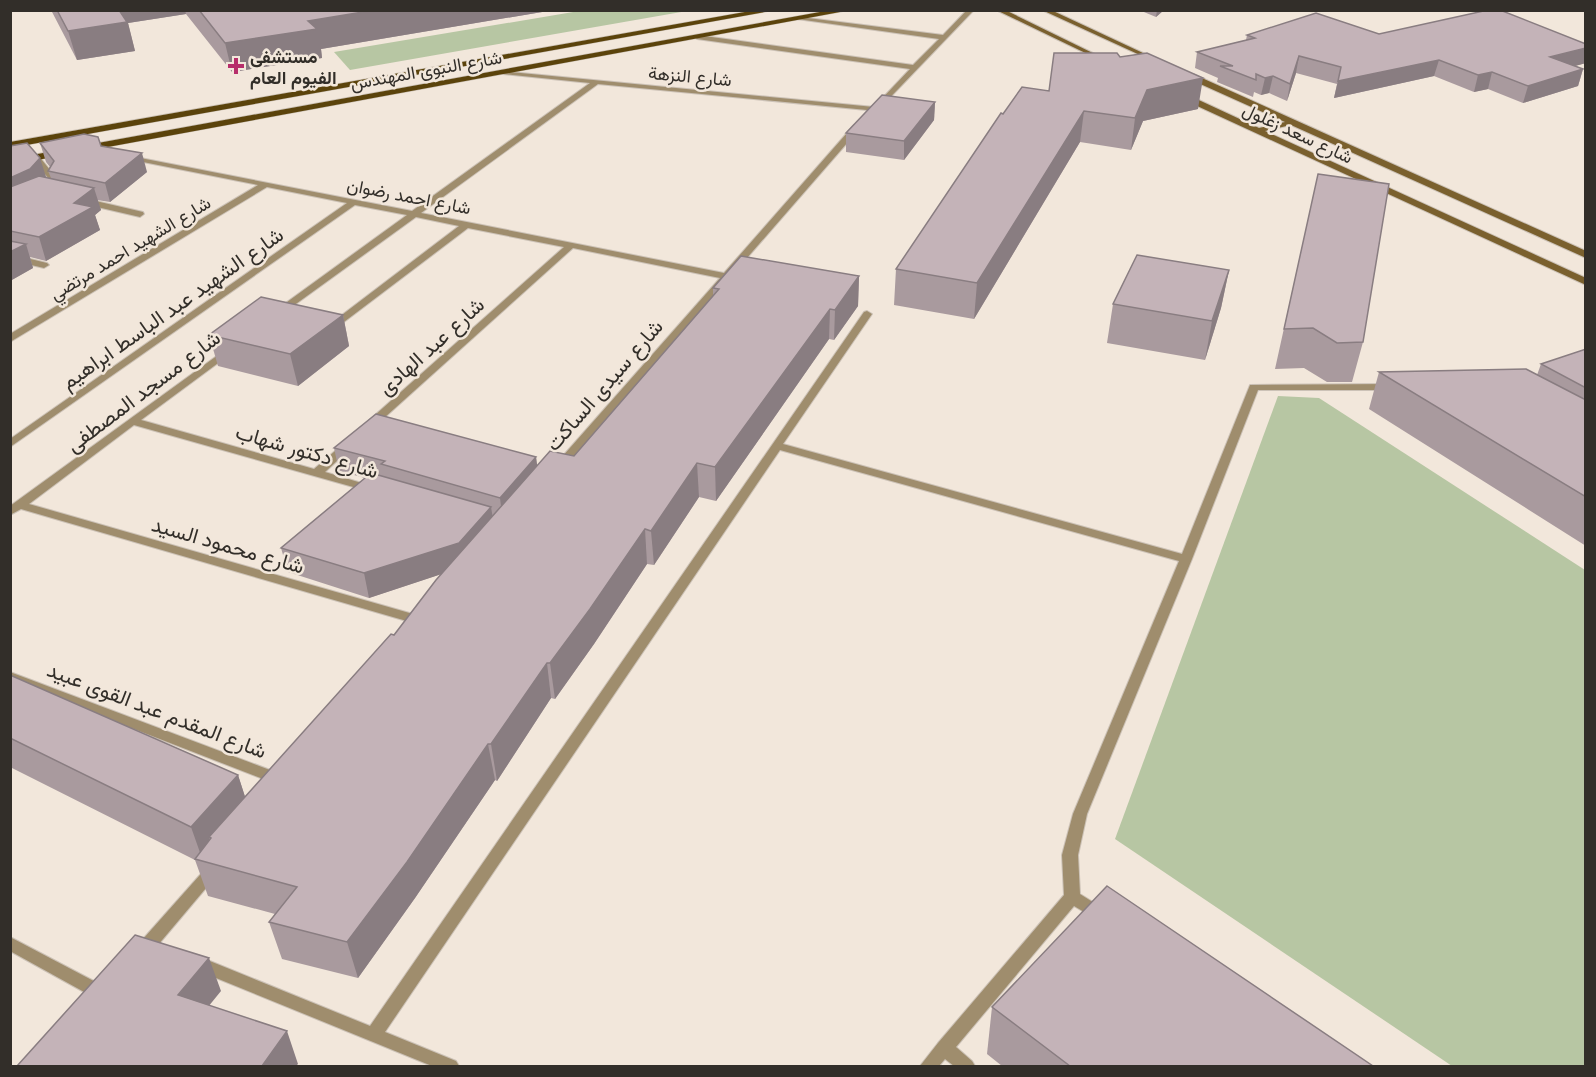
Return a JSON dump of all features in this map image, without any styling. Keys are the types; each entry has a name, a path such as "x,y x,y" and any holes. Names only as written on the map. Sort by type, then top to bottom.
{"main road":[{"name":"شارع النبوى المهندس","path":"10,145 772,10"},
{"name":"شارع النبوى المهندس","path":"10,162 847,10"},
{"path":"999,10 1118,66"},
{"path":"1045,10 1163,64"},
{"path":"736,17 752,27"},
{"path":"692,25 708,35"},
{"name":"شارع سعد زغلول","path":"1185,74 1586,255"},
{"name":"شارع سعد زغلول","path":"1172,91 1586,282"},
{"path":"205,110 209,126"},
{"path":"1257,131 1292,122"}],"street":[{"name":"شارع سيدى الساكت","path":"549,478 724,276 874,109 971,10"},
{"path":"800,19 943,37"},
{"path":"697,37 914,67"},
{"name":"شارع النزهة","path":"503,72 874,109"},
{"path":"273,317 596,82"},
{"path":"86,148 109,153"},
{"name":"شارع احمد رضوان","path":"120,155 724,276"},
{"path":"35,157 54,180 44,193 54,195"},
{"name":"شارع الشهيد احمد مرتضي","path":"10,339 266,184"},
{"path":"76,200 140,214"},
{"name":"شارع الشهيد عبد الباسط ابراهيم","path":"10,444 354,202"},
{"path":"333,326 466,225"},
{"name":"شارع عبد الهادى","path":"360,435 570,246"},
{"path":"10,257 44,265"},
{"path":"374,1034 867,314"},
{"name":"شارع مسجد المصطفى","path":"15,508 235,345"},
{"path":"929,1066 1072,897 1070,855 1080,814 1186,559 1254,387 1408,387"},
{"name":"شارع دكتور شهاب","path":"132,421 383,493"},
{"path":"316,474 351,442"},
{"path":"777,446 1186,559"},
{"name":"شارع محمود السيد","path":"15,508 425,622"},
{"name":"شارع المقدم عبد القوى عبيد","path":"10,676 289,783"},
{"path":"134,961 219,863"},
{"path":"1072,897 1110,923"},
{"path":"10,943 104,995"},
{"path":"148,944 450,1066"},
{"path":"944,1048 966,1066"}],"green space":[{"path":"585,10 687,11 350,70 334,52"},
{"path":"1278,396 1319,398 1585,570 1585,1066 1452,1066 1115,839"}],"building":[{"path":"57,10 119,10 127,22 68,31"},
{"path":"199,10 375,10 308,21 317,29 225,43"},
{"path":"1488,10 1500,10 1586,44 1586,48 1550,57 1583,69 1528,86 1492,72 1478,75 1439,60 1338,81 1341,67 1299,56 1290,84 1273,76 1265,78 1256,74 1256,80 1220,66 1233,66 1197,52 1255,38 1247,35 1316,13 1379,34"},
{"path":"1054,53 1117,53 1120,57 1147,53 1203,78 1147,90 1135,118 1084,111 977,283 896,269 1001,113 1003,114 1022,87 1049,91"},
{"path":"882,95 935,102 904,141 846,133"},
{"path":"84,134 98,137 101,146 142,153 105,183 48,171 54,161 40,143"},
{"path":"27,143 40,158 30,169 10,178 10,146"},
{"path":"1318,174 1389,184 1363,342 1337,343 1313,328 1284,329"},
{"path":"39,176 94,188 74,203 93,207 39,237 10,231 10,187"},
{"path":"10,241 26,244 10,252"},
{"path":"1137,255 1229,270 1212,321 1113,304"},
{"path":"741,256 859,276 835,310 830,309 715,467 697,463 651,531 645,529 590,609 550,663 547,663 407,862 347,942 269,922 297,887 195,859 211,838 209,837 391,634 394,635 436,580 550,451 574,456 719,289 713,288"},
{"path":"261,297 343,315 290,354 209,335"},
{"path":"1586,349 1586,388 1541,364"},
{"path":"1526,369 1586,400 1586,497 1379,372"},
{"path":"376,414 536,457 500,498 381,464 385,461 334,448"},
{"path":"371,473 491,507 459,543 364,573 281,548"},
{"path":"10,675 238,775 191,827 10,738"},
{"path":"1107,886 1373,1066 1070,1066 992,1007"},
{"path":"135,935 209,958 178,995 287,1031 262,1066 17,1066"}],"place":[{"name":"مستشفى الفيوم العام","path":"236,66"}]}
